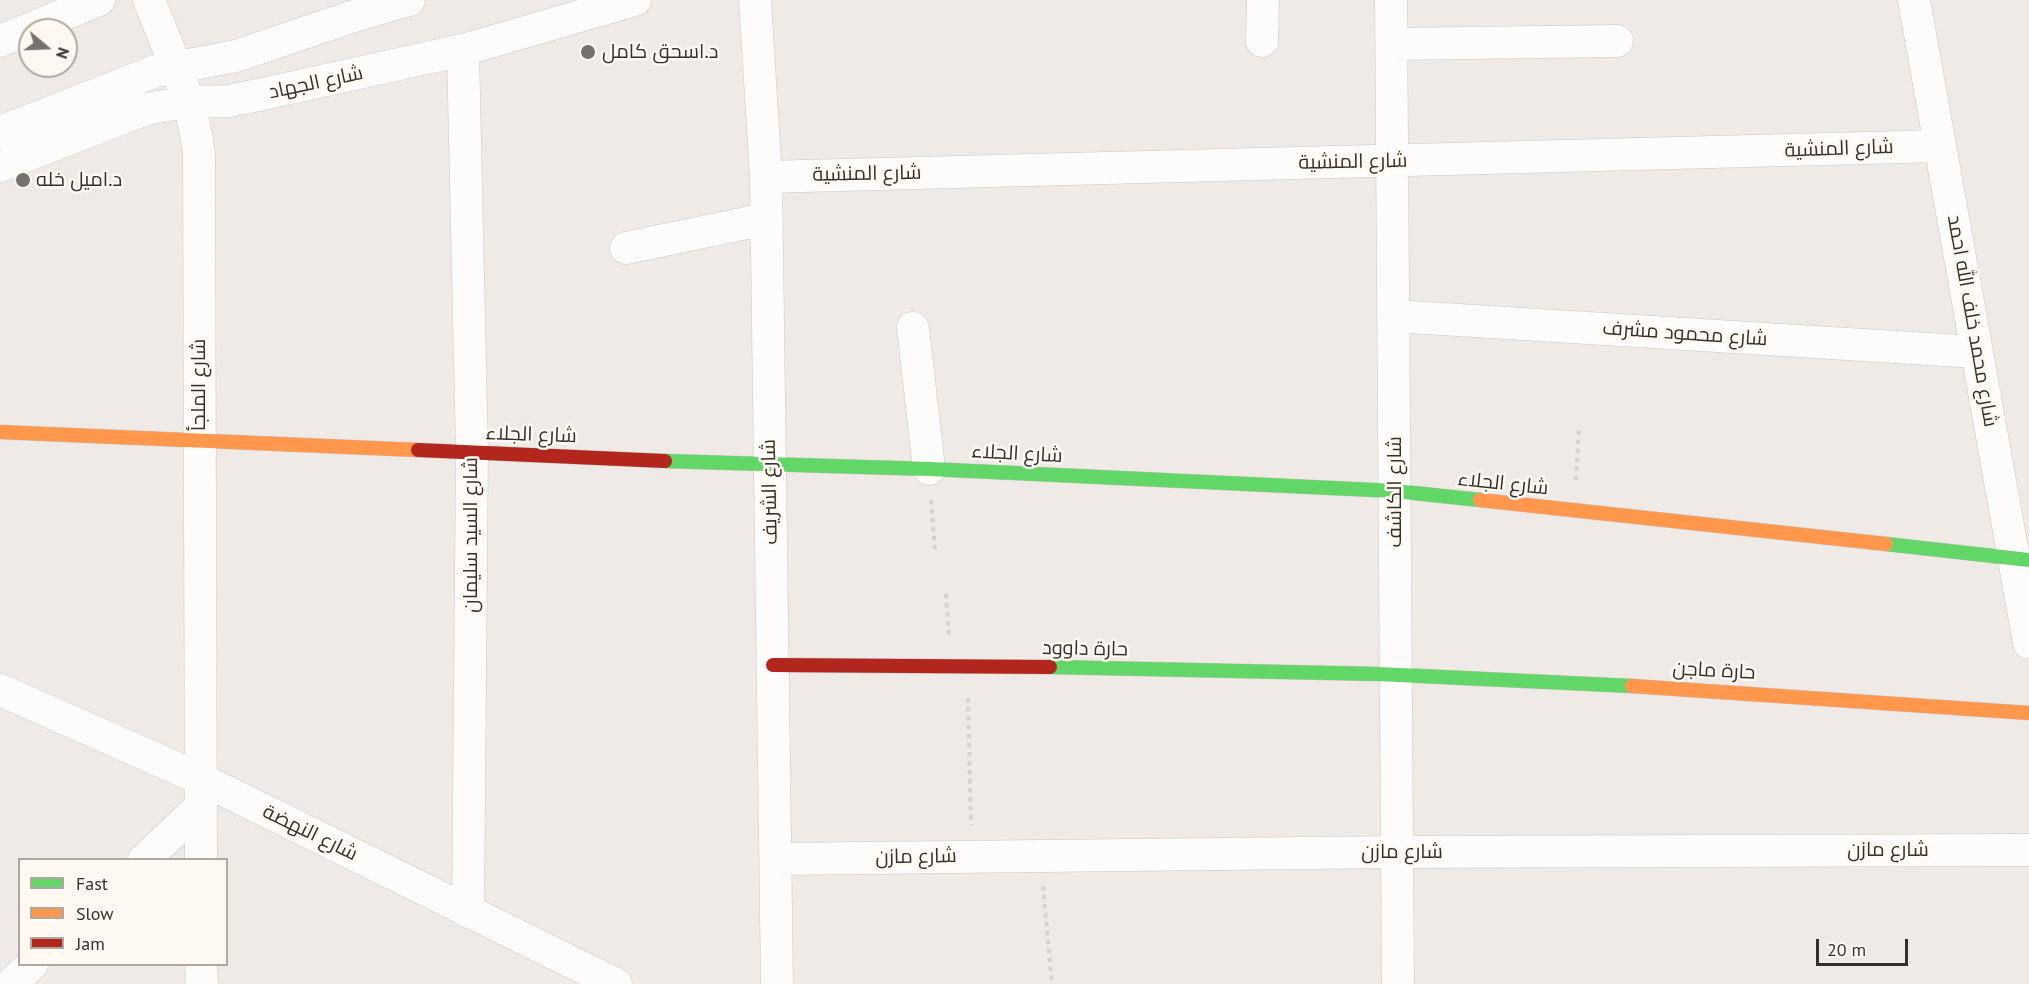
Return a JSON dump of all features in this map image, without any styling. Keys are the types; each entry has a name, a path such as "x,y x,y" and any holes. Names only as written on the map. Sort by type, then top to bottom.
{"street":[{"path":"0,41 99,0"},
{"name":"شارع الملجأ","path":"149,0 187,102 197,136 199,153 201,858"},
{"path":"0,132 136,78 175,66 236,56 409,0"},
{"name":"شارع الجهاد","path":"0,166 146,109 187,102 249,98 463,50 635,0"},
{"name":"شارع الشريف","path":"755,0 766,177 777,984"},
{"path":"1262,41 1263,0"},
{"name":"شارع الكاشف","path":"1391,0 1398,984"},
{"name":"شارع محمد خلف الله احمد","path":"1914,0 1977,352 2022,559 2029,643"},
{"path":"1392,44 1617,41"},
{"name":"شارع السيد سليمان","path":"463,50 472,452 468,912"},
{"name":"شارع المنشية","path":"766,177 1940,146"},
{"path":"626,248 766,219"},
{"name":"شارع محمود مشرف","path":"1394,316 1977,352"},
{"path":"913,328 929,469"},
{"name":"شارع الجلاء","path":"0,432 770,465 929,469 1395,492 2022,559"},
{"name":"حارة داوود","path":"773,665 1284,671 1396,676"},
{"name":"حارة ماجن","path":"1396,676 1636,686 2029,713"},
{"name":"شارع النهضة","path":"0,690 201,792 468,912 616,984"},
{"path":"146,858 201,792"},
{"name":"شارع مازن","path":"776,859 1396,852 2029,850"},
{"path":"11,984 30,966"},
{"path":"201,966 201,984"}],"path":[{"path":"1575,511 1579,426"},
{"path":"929,469 935,550"},
{"path":"946,594 951,667"},
{"path":"967,667 972,856"},
{"path":"1041,855 1053,984"}],"traffic: fast":[{"path":"665,461 929,469 1395,491 1480,500"},
{"path":"1886,544 2029,560"},
{"path":"1050,667 1378,674 1632,686"}],"traffic: slow":[{"path":"0,432 418,450"},
{"path":"1480,500 1886,544"},
{"path":"1632,686 2029,713"}],"traffic: jam":[{"path":"418,450 665,461"},
{"path":"773,665 1050,667"}],"place":[{"name":"د.اسحق كامل","path":"588,52"},
{"name":"د.اميل خله","path":"23,180"}]}
